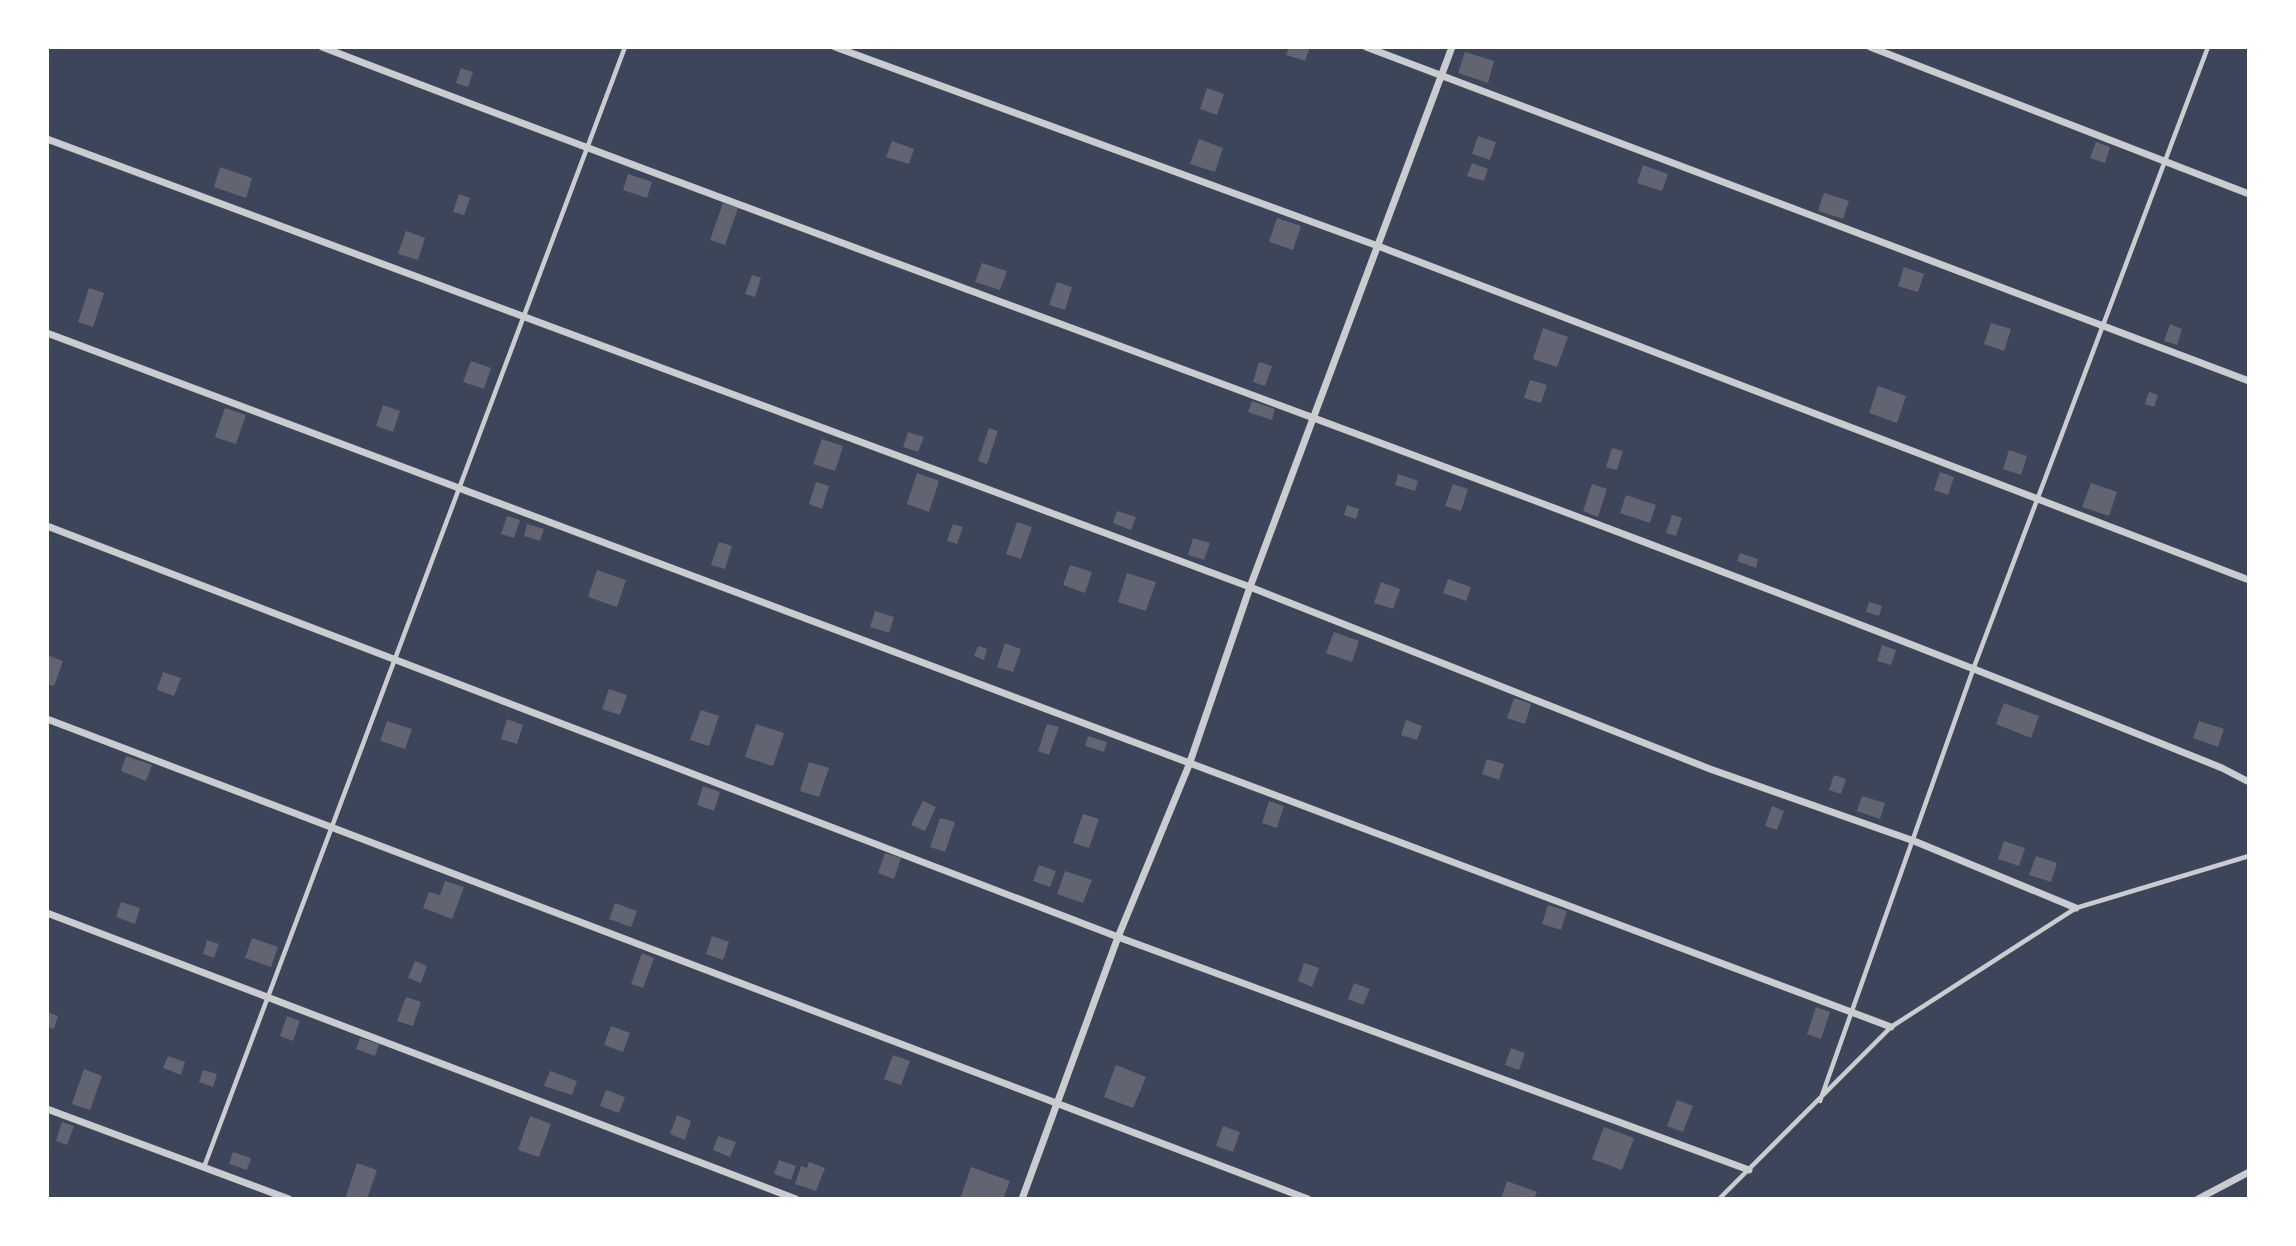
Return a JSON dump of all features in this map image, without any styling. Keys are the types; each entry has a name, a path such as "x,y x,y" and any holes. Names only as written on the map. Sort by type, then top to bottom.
{"street":[{"path":"322,47 587,149 1313,416 1974,667 2222,768 2249,782"},
{"path":"835,47 1378,246 2249,580"},
{"path":"1367,47 2249,381"},
{"path":"1022,1199 1118,937 1189,765 1250,587 1452,47"},
{"path":"1870,47 2249,194"},
{"path":"47,139 1250,587 1710,769 1914,841 2076,908"},
{"path":"47,333 1189,765 1852,1010 1891,1027"},
{"path":"47,526 1118,937 1749,1170"},
{"path":"47,719 1308,1199"},
{"path":"47,913 268,995 796,1199"},
{"path":"47,1109 289,1199"},
{"path":"2198,1199 2249,1172"}],"lane":[{"path":"204,1167 330,825 396,658 625,47"},
{"path":"1820,1101 1974,667 2208,47"},
{"path":"1719,1199 1820,1101 1891,1027 2076,908 2249,856"}],"shaded area":[{"path":"47,47 2249,47 2249,1199 47,1199"}],"building":[{"path":"1289,47 1310,47 1305,61 1286,55"},
{"path":"1465,52 1494,61 1488,83 1458,73"},
{"path":"461,68 473,72 468,87 456,83"},
{"path":"1207,88 1224,94 1217,115 1200,109"},
{"path":"1478,136 1496,142 1490,160 1472,154"},
{"path":"1199,139 1223,148 1215,172 1190,164"},
{"path":"892,141 914,149 909,164 886,157"},
{"path":"2096,142 2110,147 2105,163 2090,158"},
{"path":"1472,163 1488,169 1484,181 1467,176"},
{"path":"1643,165 1668,174 1662,191 1637,183"},
{"path":"220,167 252,178 246,198 214,187"},
{"path":"628,174 652,182 647,198 623,190"},
{"path":"1824,193 1849,201 1843,219 1818,211"},
{"path":"459,194 470,198 464,215 453,212"},
{"path":"723,203 738,208 725,245 710,240"},
{"path":"1277,218 1301,226 1293,250 1269,242"},
{"path":"406,231 425,238 418,260 398,254"},
{"path":"982,263 1007,271 1000,290 975,282"},
{"path":"1904,267 1924,274 1918,292 1898,286"},
{"path":"752,275 761,278 755,297 745,294"},
{"path":"1057,282 1072,287 1065,310 1049,305"},
{"path":"89,288 104,293 93,327 78,322"},
{"path":"1991,323 2011,329 2004,351 1984,344"},
{"path":"2170,324 2182,329 2177,345 2164,341"},
{"path":"1543,328 1568,337 1557,367 1533,359"},
{"path":"471,361 491,368 484,389 463,382"},
{"path":"1259,362 1272,366 1265,386 1253,382"},
{"path":"1530,380 1547,385 1541,403 1524,398"},
{"path":"1878,386 1906,396 1897,423 1869,413"},
{"path":"2149,392 2158,395 2154,407 2145,404"},
{"path":"1252,401 1275,409 1272,420 1248,412"},
{"path":"383,405 400,411 393,432 376,426"},
{"path":"225,408 246,415 236,444 215,437"},
{"path":"989,428 998,431 987,464 978,461"},
{"path":"908,432 924,437 918,452 903,447"},
{"path":"822,439 843,446 835,471 813,464"},
{"path":"1612,448 1623,451 1617,470 1606,467"},
{"path":"2009,450 2027,456 2021,475 2003,469"},
{"path":"1940,472 1954,477 1948,495 1934,490"},
{"path":"917,473 939,481 929,512 907,504"},
{"path":"1398,474 1418,481 1415,491 1395,485"},
{"path":"816,482 829,486 822,509 809,504"},
{"path":"2091,483 2117,492 2109,516 2082,507"},
{"path":"1453,484 1468,489 1461,511 1445,506"},
{"path":"1592,484 1607,489 1598,517 1583,511"},
{"path":"1626,495 1656,505 1650,523 1620,513"},
{"path":"1347,505 1359,509 1356,519 1344,515"},
{"path":"1117,511 1136,517 1131,530 1113,523"},
{"path":"1672,515 1682,518 1676,536 1666,533"},
{"path":"507,516 520,520 514,538 501,534"},
{"path":"1017,522 1032,527 1021,559 1006,554"},
{"path":"527,524 544,529 540,541 524,536"},
{"path":"953,524 963,527 957,544 947,541"},
{"path":"1193,538 1210,543 1204,560 1188,555"},
{"path":"719,542 732,546 725,569 711,565"},
{"path":"1740,553 1758,559 1756,568 1737,561"},
{"path":"1070,565 1092,572 1085,593 1063,585"},
{"path":"597,570 626,580 617,607 588,597"},
{"path":"1127,573 1156,582 1146,611 1118,602"},
{"path":"1448,579 1471,587 1466,601 1443,593"},
{"path":"1381,582 1400,589 1393,609 1374,603"},
{"path":"1869,602 1882,606 1879,616 1866,612"},
{"path":"875,611 894,617 889,633 870,627"},
{"path":"1334,632 1359,641 1352,662 1326,653"},
{"path":"1005,643 1021,649 1013,672 997,667"},
{"path":"1882,645 1896,650 1891,665 1877,661"},
{"path":"978,646 987,649 984,660 974,656"},
{"path":"47,655 63,661 54,686 47,684"},
{"path":"163,672 181,678 174,696 157,690"},
{"path":"609,689 627,695 620,715 602,709"},
{"path":"1514,698 1531,704 1525,724 1507,718"},
{"path":"2004,703 2039,716 2031,738 1996,724"},
{"path":"701,710 719,716 709,746 690,740"},
{"path":"507,719 523,725 517,744 501,739"},
{"path":"1406,720 1422,726 1417,740 1401,735"},
{"path":"387,721 412,729 405,749 380,741"},
{"path":"2199,721 2224,729 2218,747 2193,738"},
{"path":"756,724 784,733 773,766 745,757"},
{"path":"1047,724 1059,727 1049,755 1038,751"},
{"path":"1088,736 1107,742 1104,752 1085,746"},
{"path":"126,756 152,765 146,781 121,771"},
{"path":"1487,759 1504,764 1499,780 1482,774"},
{"path":"809,762 829,768 819,797 800,791"},
{"path":"1834,775 1846,779 1841,794 1829,790"},
{"path":"703,786 720,792 714,811 697,805"},
{"path":"1862,796 1885,803 1880,819 1857,811"},
{"path":"923,801 936,807 925,831 911,825"},
{"path":"1269,801 1284,806 1277,828 1262,823"},
{"path":"1772,806 1784,811 1777,830 1765,826"},
{"path":"1083,814 1099,819 1089,848 1073,843"},
{"path":"940,818 955,822 945,852 930,847"},
{"path":"2004,841 2025,848 2019,866 1998,859"},
{"path":"885,853 901,858 894,879 878,873"},
{"path":"2036,856 2057,863 2051,882 2029,875"},
{"path":"1039,865 1056,871 1050,887 1033,881"},
{"path":"1065,871 1092,880 1083,903 1057,894"},
{"path":"445,881 464,887 452,919 423,908 429,892 440,895"},
{"path":"121,902 140,908 135,924 116,917"},
{"path":"615,903 637,911 631,927 609,919"},
{"path":"1548,905 1567,911 1561,930 1542,924"},
{"path":"712,936 729,942 723,960 706,954"},
{"path":"252,938 278,947 271,967 245,958"},
{"path":"207,940 219,944 214,958 203,954"},
{"path":"642,953 654,958 643,988 631,984"},
{"path":"415,961 427,966 421,983 408,978"},
{"path":"1304,963 1319,968 1312,987 1298,981"},
{"path":"1354,983 1370,989 1363,1005 1348,999"},
{"path":"406,997 421,1002 413,1026 397,1021"},
{"path":"1816,1007 1830,1012 1821,1039 1807,1034"},
{"path":"47,1012 58,1016 54,1029 47,1027"},
{"path":"287,1016 300,1021 293,1041 280,1036"},
{"path":"611,1026 630,1033 623,1052 604,1045"},
{"path":"360,1038 379,1044 375,1056 356,1049"},
{"path":"1511,1048 1525,1053 1519,1070 1505,1065"},
{"path":"893,1055 910,1061 901,1085 884,1079"},
{"path":"168,1056 185,1062 181,1075 163,1068"},
{"path":"1116,1065 1146,1077 1133,1108 1104,1097"},
{"path":"84,1069 102,1076 90,1110 72,1104"},
{"path":"203,1070 217,1074 213,1087 199,1082"},
{"path":"550,1071 577,1081 572,1095 544,1086"},
{"path":"606,1090 625,1097 619,1113 600,1106"},
{"path":"1677,1100 1693,1106 1683,1132 1667,1126"},
{"path":"677,1115 691,1121 685,1140 670,1134"},
{"path":"530,1116 551,1124 539,1157 518,1150"},
{"path":"62,1122 74,1126 67,1145 56,1141"},
{"path":"1223,1126 1240,1132 1233,1152 1216,1146"},
{"path":"1604,1127 1634,1138 1622,1170 1592,1159"},
{"path":"718,1136 736,1142 730,1157 713,1150"},
{"path":"233,1152 251,1158 247,1170 229,1164"},
{"path":"779,1160 796,1166 791,1180 774,1174"},
{"path":"809,1162 825,1168 816,1191 795,1184 801,1166 807,1168"},
{"path":"357,1163 377,1170 367,1199 345,1199"},
{"path":"971,1167 1010,1181 1003,1199 960,1199"},
{"path":"1507,1181 1537,1192 1534,1199 1501,1199"}]}
